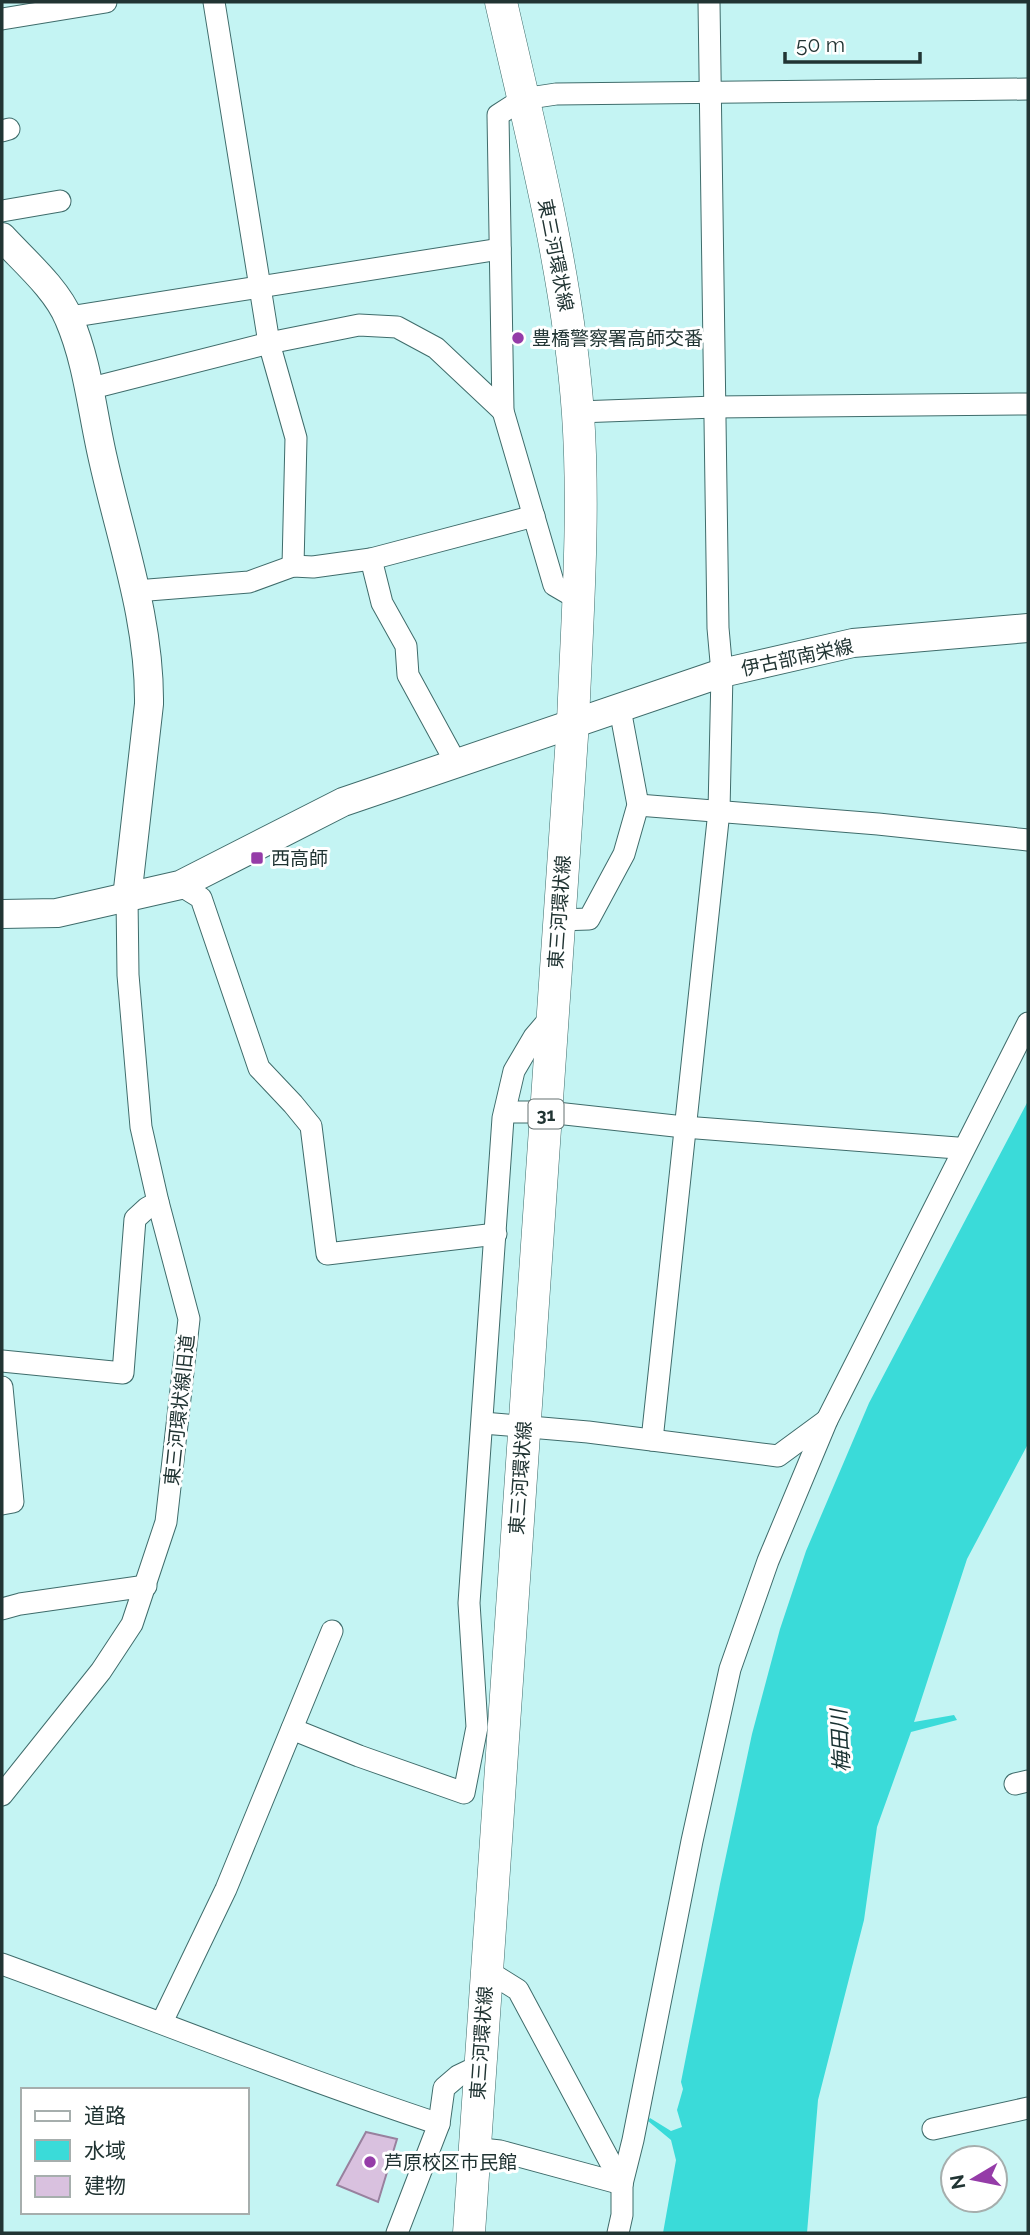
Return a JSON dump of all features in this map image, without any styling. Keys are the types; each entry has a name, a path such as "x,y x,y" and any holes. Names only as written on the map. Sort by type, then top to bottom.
{"main road":[{"name":"東三河環状線","path":"468,2233 573,722 582,495 578,412 568,321 552,224 501,2"},
{"path":"2,237 58,299 69,317 80,351 135,591 149,691 127,898"},
{"name":"伊古部南栄線","path":"573,722 620,709 722,673 853,643 1028,628"},
{"path":"2,914 57,913 180,885 342,802 573,722"}],"street":[{"path":"2,19 106,2"},
{"path":"214,2 269,343 296,439 293,566"},
{"path":"652,1440 719,811 722,673 718,628 709,2"},
{"path":"578,598 554,585 503,411 498,115 523,99 556,94 1028,89"},
{"path":"2,211 60,201"},
{"path":"69,317 500,249"},
{"path":"88,389 269,343 359,325 397,327 436,348 503,411"},
{"path":"578,412 715,407 1028,404"},
{"path":"135,591 249,582 293,566 313,567 371,559 534,516"},
{"path":"371,559 382,603 406,646 408,675 456,763"},
{"path":"559,920 589,919 624,854 638,805 620,709"},
{"path":"638,805 864,823 1028,840"},
{"path":"180,885 201,898 259,1068 311,1126 327,1254 496,1234"},
{"name":"東三河環状線旧道","path":"2,1795 101,1671 132,1624 166,1522 189,1319 141,1127 128,975 127,898"},
{"path":"292,1729 464,1793 477,1727 469,1602 505,1112 514,1071 534,1037 552,1016"},
{"path":"618,2233 622,2215 622,2184 730,1669 768,1561 827,1420 1028,1023"},
{"path":"505,1112 547,1112 684,1127 957,1148 962,1152"},
{"path":"2,1361 123,1373 135,1219 158,1202"},
{"path":"2,1387 13,1502 2,1504"},
{"path":"483,1423 588,1432 778,1455 827,1420"},
{"path":"2,1609 146,1586"},
{"path":"162,2022 226,1889 332,1631"},
{"path":"2,1964 337,2090 439,2124"},
{"path":"486,1970 518,1990 622,2184"},
{"path":"397,2233 439,2124 444,2088 458,2076 479,2066"},
{"path":"933,2129 1028,2109"},
{"path":"473,2148 500,2151 622,2184"}],"water":[{"name":"梅田川","path":"1028,1101 1028,1444 967,1559 914,1722 954,1715 957,1720 911,1732 877,1827 864,1920 818,2100 807,2233 663,2233 676,2160 671,2140 648,2121 650,2118 671,2131 682,2127 677,2110 683,2089 681,2082 752,1734 780,1629 806,1551 869,1403"}],"building":[{"name":"芦原校区市民館","path":"366,2132 397,2139 378,2202 337,2185"}],"place":[{"name":"豊橋警察署高師交番","path":"518,338"},
{"name":"西高師","path":"257,858"},
{"name":"芦原校区市民館","path":"370,2162"}]}
